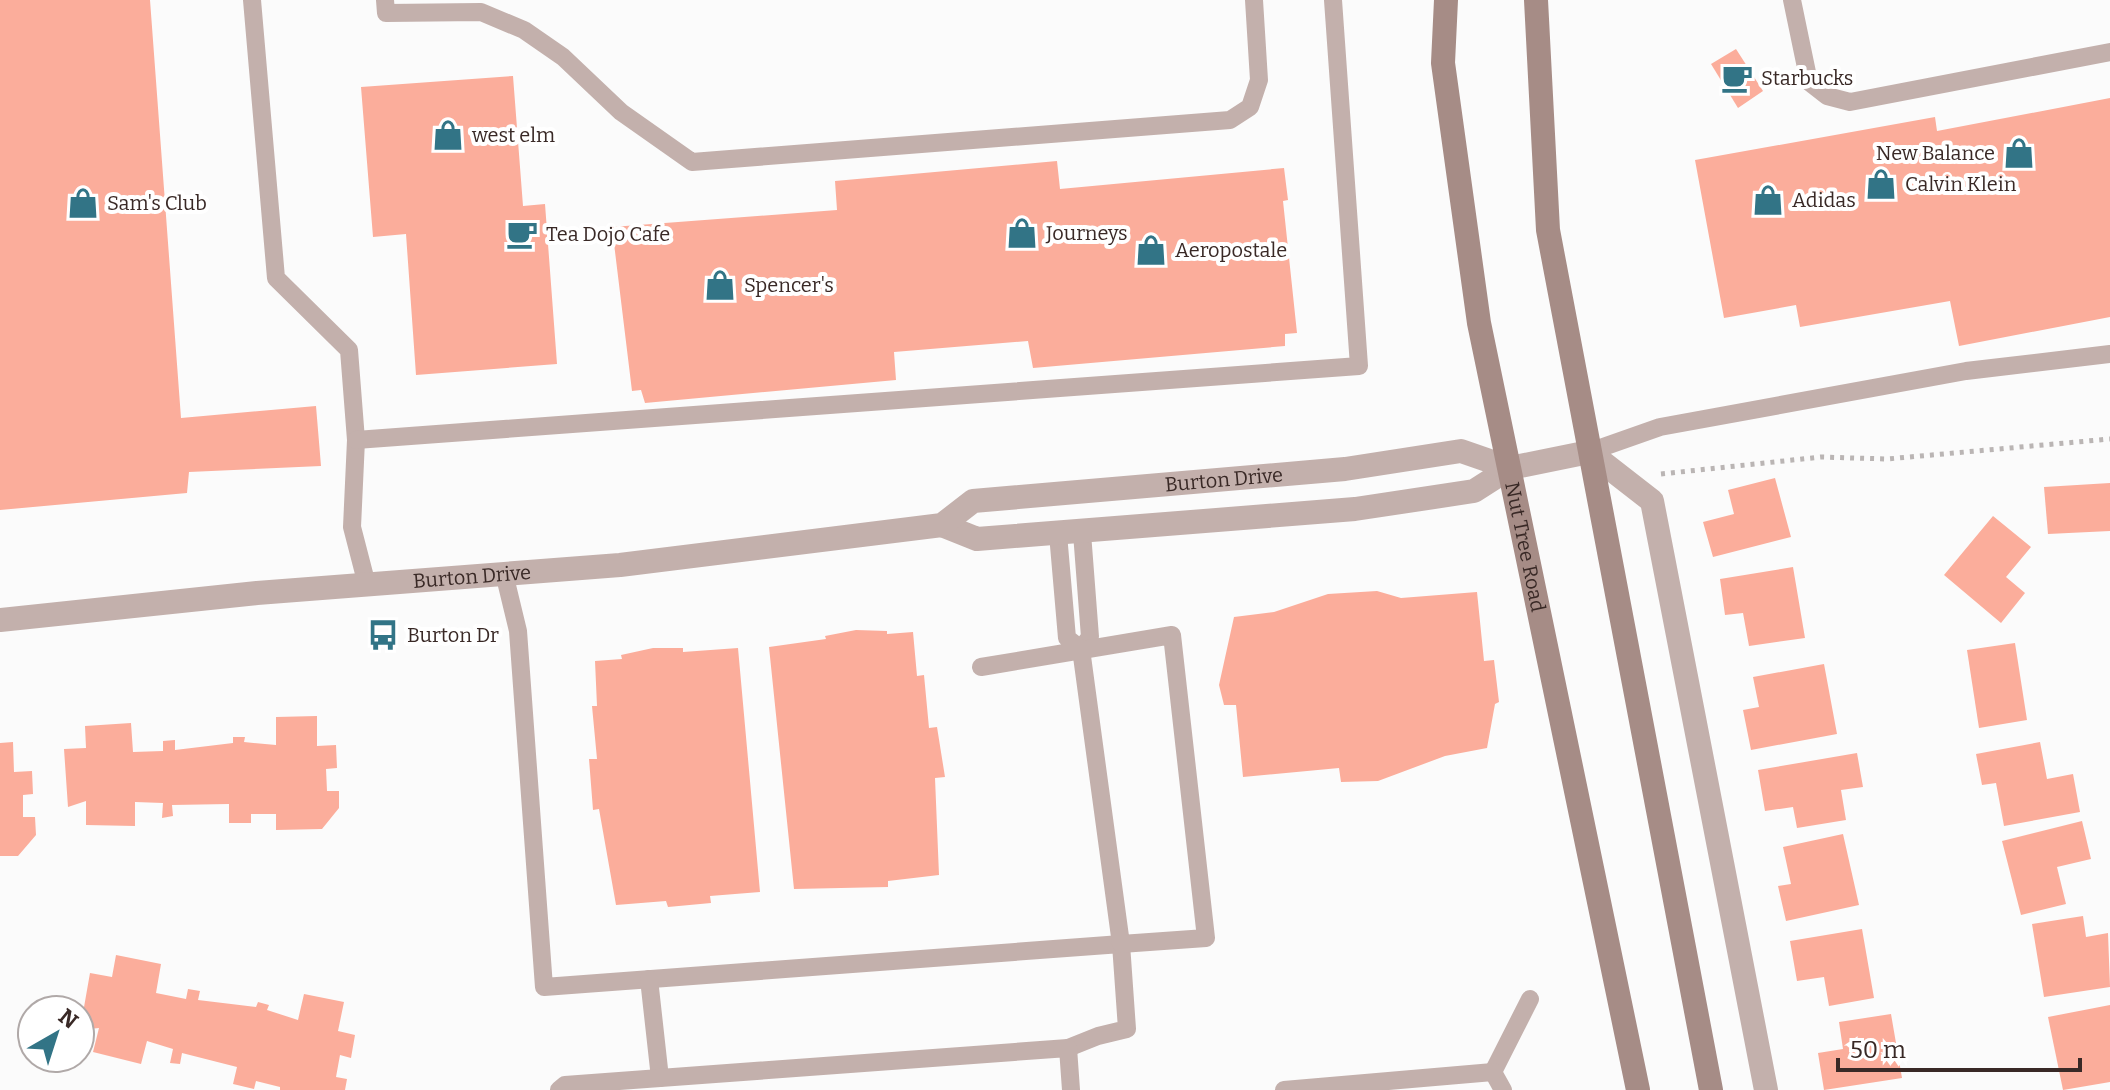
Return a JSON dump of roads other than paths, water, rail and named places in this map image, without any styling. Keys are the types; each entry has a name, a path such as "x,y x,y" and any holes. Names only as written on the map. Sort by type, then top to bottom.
{"main road":[{"name":"Nut Tree Road","path":"1446,0 1443,63 1479,323 1638,1090"},
{"path":"1536,0 1548,230 1711,1090"}],"street":[{"name":"Burton Drive","path":"942,525 973,501 1345,469 1461,451 1510,468"},
{"name":"Burton Drive","path":"0,620 367,585 620,565 942,525 977,539 1355,509 1474,491 1510,468 1589,452"},
{"path":"1589,452 1652,501 1766,1090"}],"lane":[{"path":"252,0 276,278 349,350 356,440 352,527 367,585"},
{"path":"385,0 386,13 481,12 524,30 563,57 621,112 692,162 1230,120 1250,107 1259,80 1254,0"},
{"path":"356,440 1359,366 1333,0"},
{"path":"1792,0 1809,82 1838,101 1909,93 2110,52"},
{"path":"1589,452 1660,427 1966,371 2110,354"},
{"path":"559,1090 565,1085 1068,1048 1127,1029 1121,944 1081,649 1067,638 1070,534"},
{"path":"504,573 518,631 544,987 1206,938 1172,635 981,667"},
{"path":"649,979 660,1078"},
{"path":"1493,1072 1530,999"},
{"path":"1068,1048 1071,1090"},
{"path":"1284,1090 1493,1072"},
{"path":"1493,1072 1503,1090"}],"place":[{"name":"Starbucks","path":"1737,78"},
{"name":"west elm","path":"448,135"},
{"name":"New Balance","path":"2019,153"},
{"name":"Calvin Klein","path":"1881,184"},
{"name":"Adidas","path":"1768,200"},
{"name":"Sam's Club","path":"83,203"},
{"name":"Journeys","path":"1022,233"},
{"name":"Tea Dojo Cafe","path":"522,234"},
{"name":"Aeropostale","path":"1151,250"},
{"name":"Spencer's","path":"720,285"},
{"name":"Burton Dr","path":"383,635"}]}
